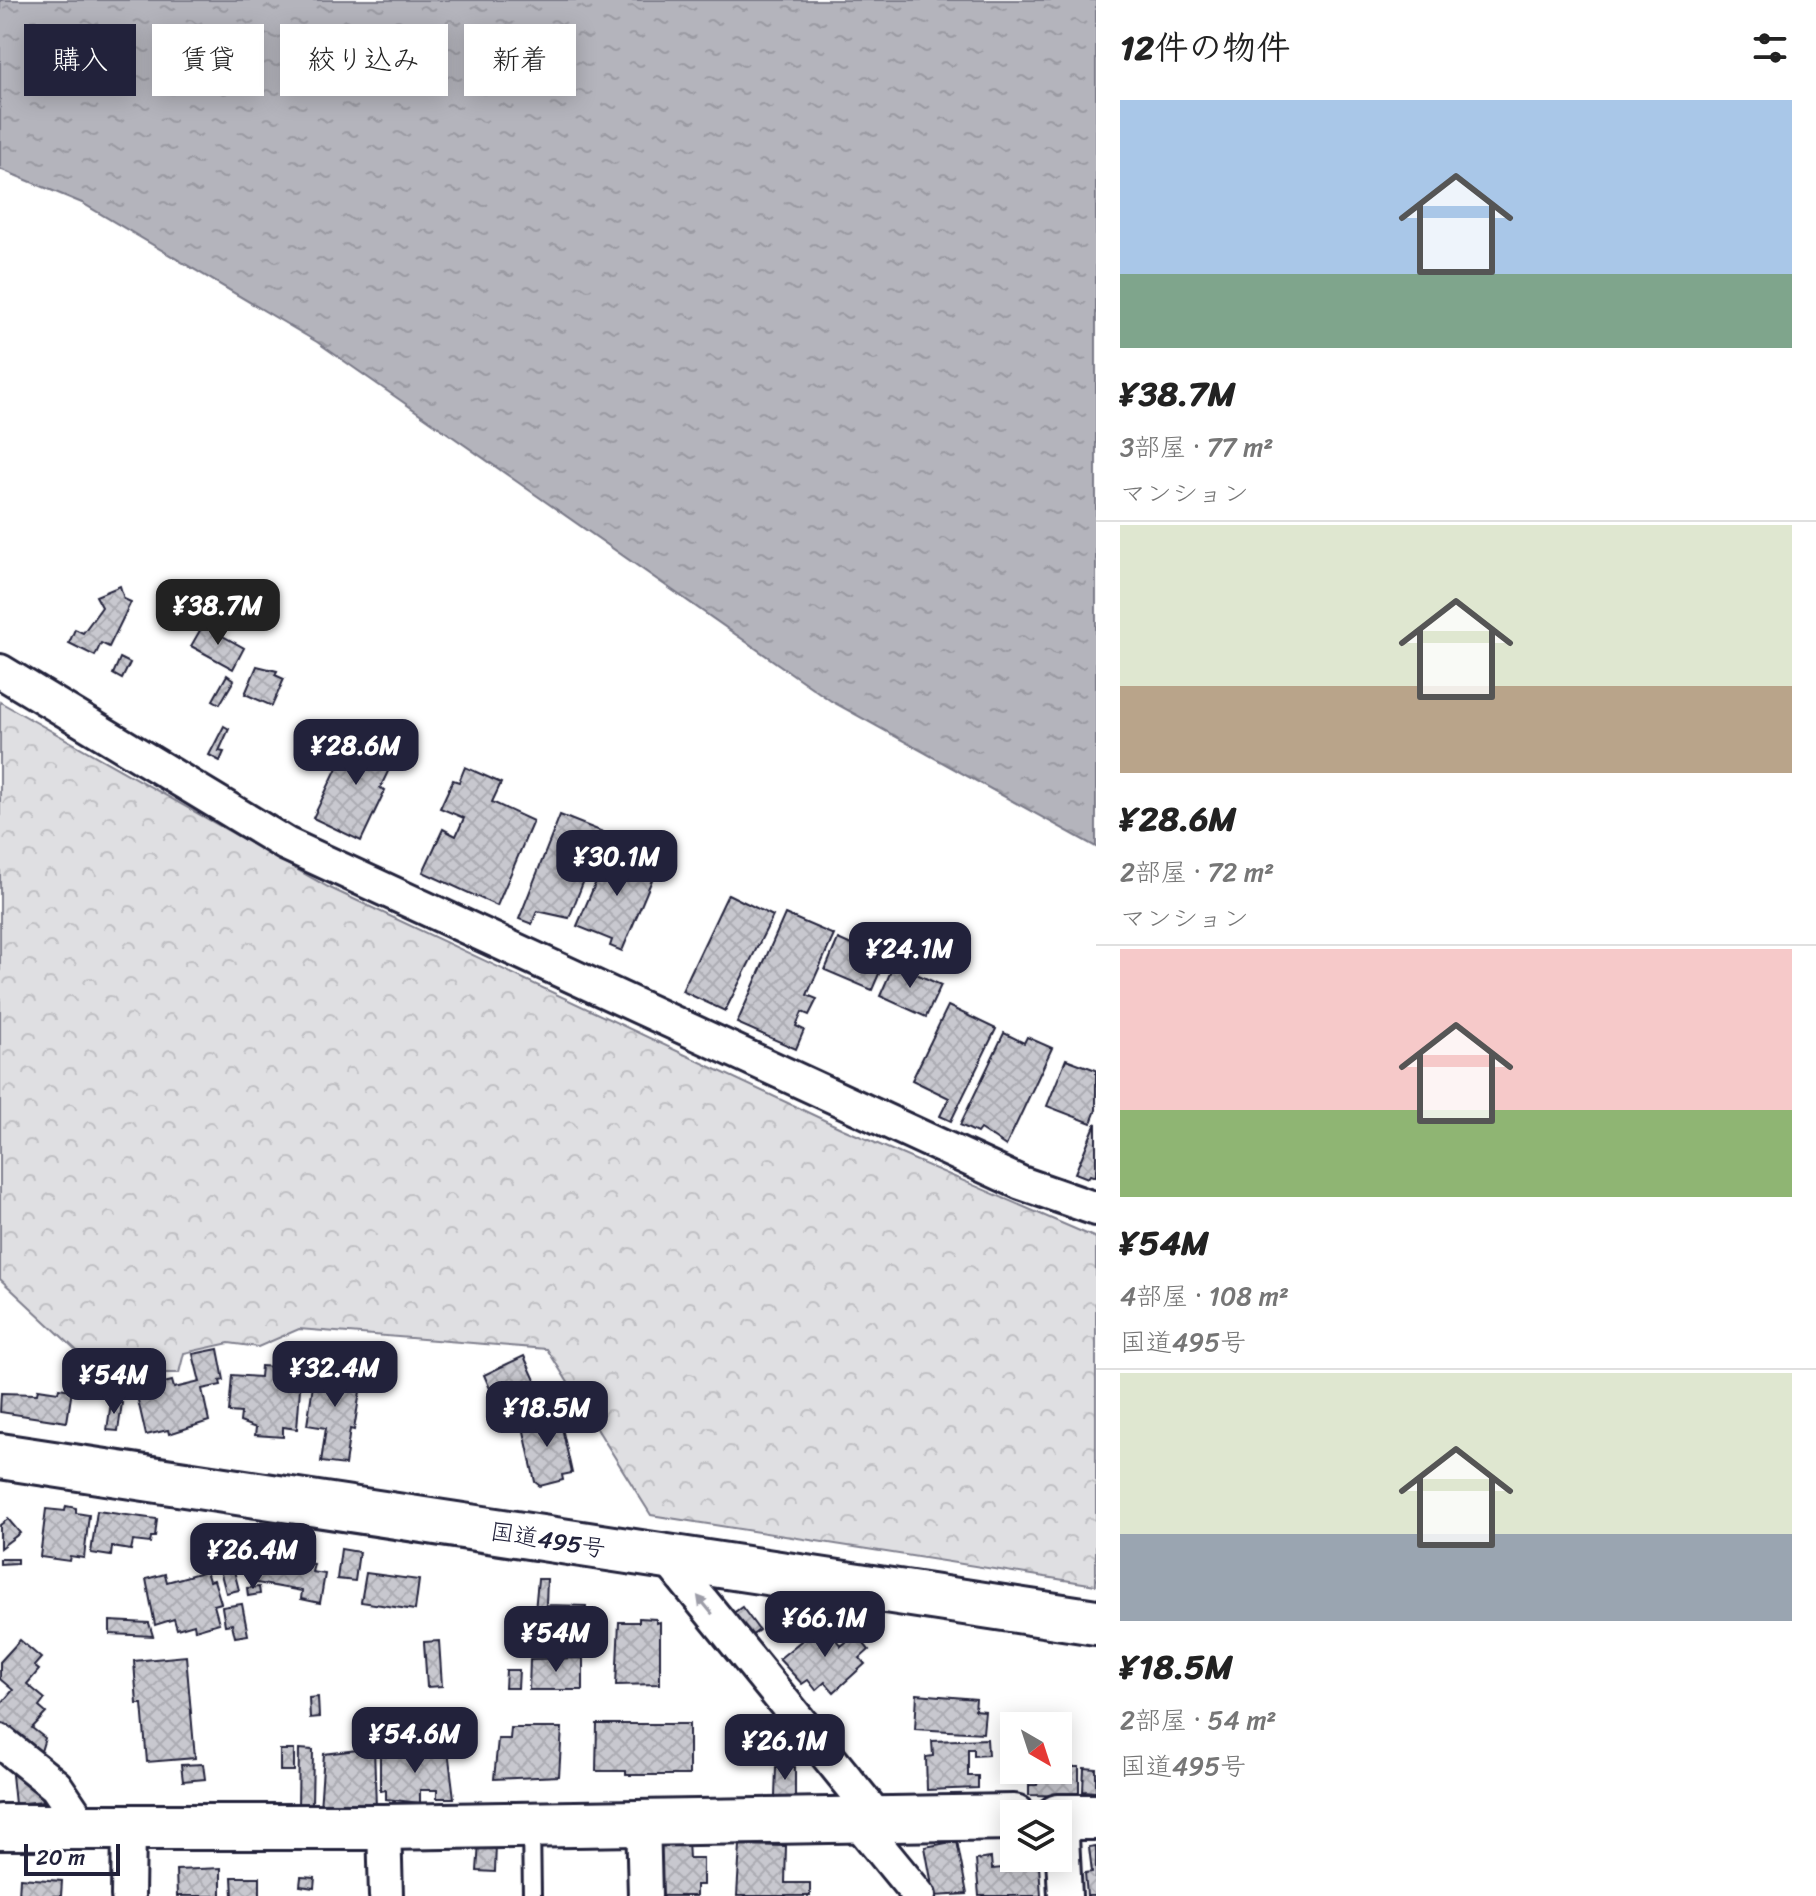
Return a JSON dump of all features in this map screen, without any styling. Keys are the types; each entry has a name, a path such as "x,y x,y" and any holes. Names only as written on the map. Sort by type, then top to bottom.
{"main road":[{"name":"国道495号","path":"0,1456 1096,1622"},
{"path":"0,1827 384,1827 643,1820 1000,1817"}],"street":[{"path":"0,671 286,844 1021,1183 1096,1209"},
{"path":"667,1558 866,1818 919,1896"},
{"path":"0,1741 56,1786 85,1829"},
{"path":"643,1820 645,1896"},
{"path":"384,1827 386,1896"},
{"path":"128,1896 129,1829"},
{"path":"1065,1896 1067,1872"}],"lane":[{"path":"531,1823 532,1896"}],"green space":[{"path":"0,702 328,887 843,1129 1096,1238 1096,1585 651,1515 547,1349 299,1329 258,1347 229,1343 184,1353 179,1373 145,1373 89,1362 0,1279"}],"water":[{"path":"0,0 1096,0 1096,847 831,701 317,342 82,203 0,169"}],"building":[{"path":"120,586 124,599 131,602 109,647 101,643 95,656 69,643 75,629 83,633 102,607 96,596"},
{"path":"203,625 244,648 233,669 191,646"},
{"path":"120,658 130,663 122,679 113,674"},
{"path":"257,666 277,671 275,675 284,679 272,706 245,694"},
{"path":"227,675 234,680 220,704 213,700"},
{"path":"224,726 229,729 219,751 224,752 220,761 209,755"},
{"path":"354,732 397,753 380,788 385,790 361,841 313,818"},
{"path":"465,767 501,783 492,802 533,821 497,906 423,872 443,829 456,836 464,818 440,808 453,780 459,782"},
{"path":"560,815 603,832 569,918 537,911 532,924 519,919"},
{"path":"610,849 657,868 622,951 610,946 612,940 577,926"},
{"path":"728,894 773,916 725,1011 682,991"},
{"path":"785,914 834,935 807,995 817,999 809,1015 802,1012 796,1026 804,1030 796,1049 737,1023"},
{"path":"838,939 885,960 872,990 825,970"},
{"path":"894,964 941,985 926,1017 880,996"},
{"path":"948,1006 996,1029 951,1121 940,1116 949,1098 912,1080"},
{"path":"1004,1033 1024,1043 1027,1037 1052,1048 1006,1146 980,1129 977,1133 960,1125"},
{"path":"1066,1059 1096,1070 1096,1110 1091,1123 1047,1106"},
{"path":"1096,1123 1096,1177 1090,1175 1088,1178 1075,1173"},
{"path":"218,1349 224,1380 220,1381 221,1385 202,1389 209,1421 169,1434 168,1430 146,1435 137,1396 145,1394 143,1388 172,1381 174,1388 200,1382 193,1354"},
{"path":"524,1356 544,1400 510,1416 498,1396 494,1398 484,1375"},
{"path":"316,1365 363,1372 345,1465 321,1462 326,1428 307,1425"},
{"path":"261,1366 291,1368 289,1387 300,1388 297,1429 283,1427 283,1437 255,1435 256,1428 240,1422 241,1413 229,1412 232,1375 260,1377"},
{"path":"59,1388 72,1390 67,1422 0,1412 1,1393 37,1394 38,1389 58,1392"},
{"path":"111,1402 122,1403 118,1431 107,1430"},
{"path":"559,1414 572,1473 562,1475 563,1480 540,1486 535,1482 522,1422"},
{"path":"66,1506 76,1508 76,1513 89,1515 84,1558 70,1556 69,1561 40,1557 46,1509 65,1511"},
{"path":"97,1511 157,1519 155,1537 151,1537 150,1543 133,1541 131,1550 112,1547 111,1556 91,1553"},
{"path":"8,1519 20,1533 0,1548 0,1525"},
{"path":"259,1536 279,1540 278,1546 305,1551 307,1563 314,1564 312,1572 325,1574 320,1603 301,1599 302,1591 251,1582"},
{"path":"341,1549 359,1552 355,1581 337,1579"},
{"path":"0,1559 17,1559 17,1563 0,1564"},
{"path":"233,1567 239,1590 226,1593 220,1570"},
{"path":"206,1571 209,1581 214,1580 221,1603 214,1605 219,1623 195,1630 194,1624 177,1629 174,1619 155,1625 146,1579 165,1574 167,1582"},
{"path":"366,1573 419,1580 415,1610 361,1602"},
{"path":"538,1579 547,1579 546,1605 586,1606 584,1652 527,1651 527,1632 533,1632"},
{"path":"259,1587 260,1594 248,1596 247,1588"},
{"path":"242,1604 248,1635 235,1637 232,1624 225,1625 222,1607"},
{"path":"742,1607 759,1630 750,1637 732,1614"},
{"path":"639,1618 660,1622 660,1684 616,1685 619,1622 639,1622"},
{"path":"110,1621 149,1623 153,1636 110,1634"},
{"path":"823,1623 841,1646 856,1634 869,1650 860,1658 865,1664 834,1692 825,1682 816,1690 808,1680 802,1684 779,1659"},
{"path":"20,1640 41,1658 34,1666 39,1670 27,1684 45,1699 39,1707 46,1713 32,1728 45,1738 39,1758 0,1725 0,1705 13,1690 0,1679 0,1662"},
{"path":"439,1641 442,1686 427,1687 424,1642"},
{"path":"186,1656 195,1758 147,1762 142,1704 137,1704 134,1661"},
{"path":"583,1658 583,1690 529,1690 530,1659"},
{"path":"506,1670 519,1670 518,1688 505,1688"},
{"path":"917,1694 976,1699 975,1710 985,1711 983,1733 915,1729"},
{"path":"318,1697 319,1717 310,1718 309,1698"},
{"path":"597,1724 689,1724 689,1775 626,1775 626,1771 596,1771"},
{"path":"511,1728 562,1728 559,1776 494,1779 498,1739 510,1739"},
{"path":"987,1739 988,1755 974,1756 974,1749 968,1749 968,1776 978,1776 978,1788 927,1790 926,1757 933,1756 932,1741"},
{"path":"374,1748 376,1807 320,1809 324,1754"},
{"path":"299,1749 313,1750 312,1806 298,1806"},
{"path":"280,1750 294,1750 294,1771 280,1771"},
{"path":"448,1750 454,1798 437,1798 437,1790 420,1790 420,1803 386,1799 386,1790 380,1791 380,1752"},
{"path":"203,1764 205,1779 183,1781 181,1765"},
{"path":"11,1765 42,1795 43,1801 15,1804"},
{"path":"776,1767 795,1767 795,1797 775,1797"},
{"path":"1072,1767 1079,1767 1079,1796 1029,1795 1029,1785 1072,1784"},
{"path":"1084,1768 1096,1769 1096,1792 1083,1791"},
{"path":"957,1841 967,1894 934,1896 925,1847"},
{"path":"658,1842 688,1842 689,1858 703,1858 703,1885 696,1885 696,1896 657,1896"},
{"path":"479,1843 496,1844 495,1872 477,1871"},
{"path":"740,1845 786,1846 785,1883 810,1883 810,1896 737,1896"},
{"path":"1096,1846 1096,1896 1087,1896 1085,1873 1092,1872 1089,1847"},
{"path":"991,1858 992,1869 1000,1868 1000,1872 1039,1872 1041,1896 979,1896 976,1860"},
{"path":"221,1868 221,1896 177,1896 176,1870"},
{"path":"232,1877 260,1877 260,1896 233,1896"},
{"path":"301,1877 315,1878 314,1888 300,1886"},
{"path":"20,1878 62,1881 61,1896 19,1896"}]}
